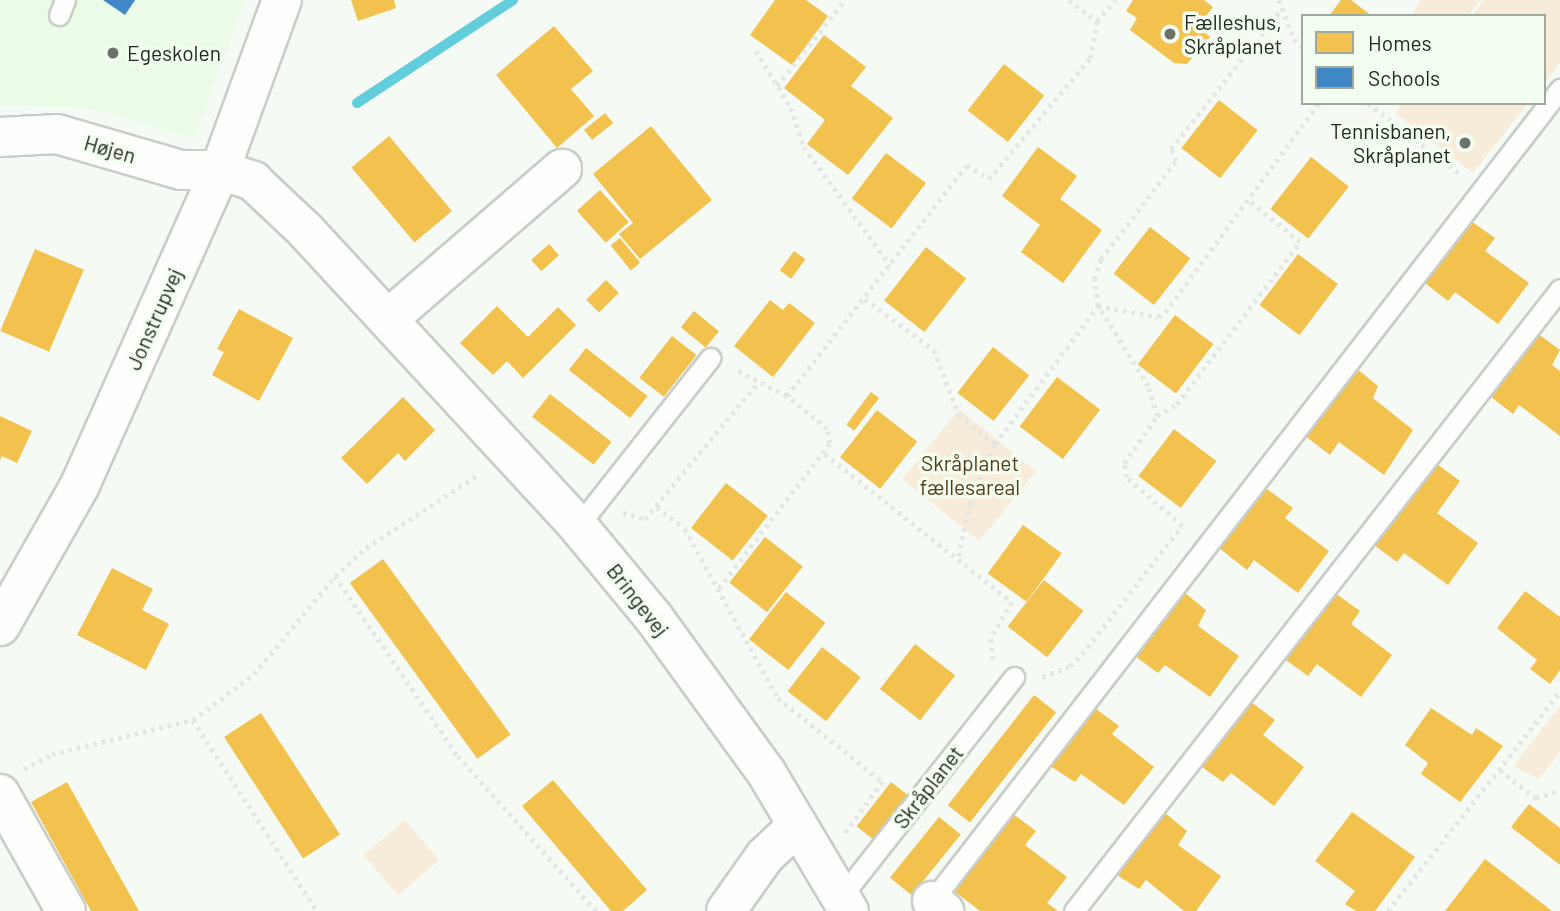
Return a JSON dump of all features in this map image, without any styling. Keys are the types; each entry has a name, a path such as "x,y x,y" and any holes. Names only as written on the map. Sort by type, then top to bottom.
{"street":[{"name":"Jonstrupvej","path":"0,625 80,485 220,170 282,0"},
{"name":"Højen","path":"0,137 57,134 180,170 220,170"},
{"path":"388,319 562,169"},
{"name":"Bringevej","path":"220,170 253,181 388,319 512,452 590,511 654,618 766,772 845,904"},
{"path":"10,782 66,911"},
{"path":"726,911 765,856 798,825"}],"lane":[{"path":"938,906 1483,194 1560,89"},
{"path":"1074,911 1560,289"},
{"path":"590,511 710,358"},
{"name":"Skråplanet","path":"845,904 1014,677"}],"path":[{"path":"777,86 845,0"},
{"path":"1069,0 1097,21"},
{"path":"787,396 967,165 989,179 1090,58 1097,21 1115,0"},
{"path":"1279,0 1294,39 1301,45"},
{"path":"1157,416 1148,386 1098,306 1094,279 1101,259 1177,161 1171,149 1282,8"},
{"path":"756,51 791,108 804,146 890,265"},
{"path":"1098,306 1158,317 1250,202 1266,173 1317,105"},
{"path":"1371,105 1483,194"},
{"path":"825,454 958,556 1012,602 990,639 991,657 1014,677 1028,683 1070,666 1182,526 1126,477 1124,463 1157,416 1177,404 1300,242 1250,202"},
{"path":"865,299 934,350 959,415 995,444"},
{"path":"958,556 970,503 995,444 1098,306"},
{"path":"710,358 787,396 827,429 830,443 825,454 719,588"},
{"path":"590,511 620,512 645,519 759,381"},
{"path":"10,782 52,754 193,720 254,674 335,576 366,548 512,452"},
{"path":"657,507 685,529 778,698 883,782 821,864"},
{"path":"335,576 458,756 596,911"},
{"path":"1388,911 1560,692"},
{"path":"193,720 317,911"},
{"path":"1500,769 1536,798 1560,790"}],"shaded area":[{"name":"Egeskolen","path":"0,0 245,0 194,138 89,108 0,105"}],"green space":[{"path":"1421,0 1481,0 1470,14 1412,14"},
{"path":"1484,0 1560,0 1560,63 1546,80 1546,14 1474,14"},
{"name":"Tennisbanen, Skråplanet","path":"1401,105 1526,105 1473,173 1395,113"},
{"name":"Skråplanet fællesareal","path":"959,409 1036,471 979,541 902,479"},
{"path":"1560,706 1560,752 1539,779 1513,766"},
{"path":"405,820 439,861 398,895 364,855"}],"building: Homes":[{"path":"351,0 394,0 396,8 358,21"},
{"path":"775,0 806,0 828,16 792,65 750,35"},
{"name":"Fælleshus, Skråplanet","path":"1133,0 1204,0 1213,7 1198,27 1210,37 1187,64 1174,63 1130,30 1137,18 1126,11"},
{"path":"1341,0 1351,0 1369,14 1330,14"},
{"path":"554,26 593,71 571,89 594,116 557,148 496,75"},
{"path":"824,35 866,67 851,86 893,118 848,175 807,144 825,120 784,88"},
{"path":"1004,64 1044,95 1008,142 968,110"},
{"path":"1219,100 1258,130 1220,178 1181,148"},
{"path":"605,113 613,123 592,140 584,130"},
{"path":"651,126 712,200 640,259 619,234 633,223 593,174"},
{"path":"389,136 452,211 414,243 351,167"},
{"path":"1038,147 1077,176 1060,199 1102,230 1063,283 1021,252 1040,225 1002,196"},
{"path":"886,153 926,183 892,229 852,199"},
{"path":"1311,157 1349,187 1308,239 1270,209"},
{"path":"600,190 629,222 606,243 577,211"},
{"path":"1471,221 1495,238 1485,251 1529,283 1498,324 1455,292 1448,301 1425,283"},
{"path":"1150,227 1190,258 1154,305 1114,273"},
{"path":"620,238 640,263 631,270 611,246"},
{"path":"549,244 559,255 541,271 531,260"},
{"path":"926,247 966,278 924,332 884,301"},
{"path":"35,249 84,270 49,352 0,331"},
{"path":"794,251 805,259 791,279 780,270"},
{"path":"1298,254 1338,284 1299,335 1259,305"},
{"path":"606,280 619,293 599,313 586,300"},
{"path":"770,300 783,310 789,303 815,323 773,377 734,346"},
{"path":"497,306 528,337 558,307 576,325 523,378 507,361 493,375 460,343"},
{"path":"239,309 293,338 259,401 212,375 224,352 217,349"},
{"path":"694,311 719,331 706,347 681,327"},
{"path":"1175,315 1213,344 1176,393 1138,365"},
{"path":"1537,333 1560,350 1552,365 1560,371 1560,436 1519,405 1513,414 1490,396"},
{"path":"672,336 696,355 664,397 639,378"},
{"path":"993,347 1029,375 994,421 957,393"},
{"path":"586,348 647,396 630,418 569,370"},
{"path":"1356,368 1378,386 1373,398 1413,430 1384,475 1339,442 1330,455 1305,436"},
{"path":"1057,377 1100,409 1063,459 1020,427"},
{"path":"871,392 879,398 854,431 846,425"},
{"path":"550,394 611,442 594,465 532,417"},
{"path":"403,397 435,430 405,461 398,453 367,484 341,458"},
{"path":"877,410 917,441 880,489 840,457"},
{"path":"0,416 32,431 17,463 2,456 0,460"},
{"path":"1174,429 1216,461 1181,508 1138,476"},
{"path":"1434,462 1460,481 1437,513 1478,543 1448,585 1404,553 1397,562 1374,545"},
{"path":"726,483 768,516 733,561 691,528"},
{"path":"1264,487 1293,508 1285,518 1329,551 1298,593 1254,560 1247,570 1219,548"},
{"path":"1023,525 1062,553 1027,602 988,574"},
{"path":"765,537 803,567 767,612 729,583"},
{"path":"383,559 511,735 477,759 350,583"},
{"path":"112,568 153,589 142,610 169,624 146,670 77,635"},
{"path":"1044,580 1083,611 1047,657 1008,626"},
{"path":"1180,589 1206,610 1198,626 1239,656 1210,697 1165,665 1158,673 1131,653"},
{"path":"1525,591 1560,617 1560,670 1550,684 1530,669 1537,660 1497,628"},
{"path":"786,592 825,623 788,670 749,639"},
{"path":"1335,593 1360,611 1351,624 1392,655 1361,697 1317,664 1308,676 1286,660"},
{"path":"915,644 955,675 920,720 880,689"},
{"path":"822,647 861,677 826,721 788,691"},
{"path":"1034,695 1056,712 970,823 948,805"},
{"path":"1251,702 1275,720 1263,735 1304,767 1274,806 1231,773 1223,782 1202,767"},
{"path":"1092,706 1119,726 1112,734 1154,767 1124,805 1081,774 1075,782 1047,764"},
{"path":"1431,708 1472,735 1476,728 1503,746 1460,802 1421,774 1428,763 1405,745"},
{"path":"261,713 340,835 303,859 224,737"},
{"path":"553,780 647,890 623,911 611,911 522,806"},
{"path":"67,782 139,911 91,911 31,802"},
{"path":"891,782 914,800 879,844 857,826"},
{"path":"1529,804 1560,828 1560,865 1511,827"},
{"path":"1352,812 1415,857 1375,911 1356,911 1345,904 1355,891 1315,861"},
{"path":"1165,813 1187,831 1178,845 1221,876 1196,911 1184,911 1146,880 1139,889 1117,875"},
{"path":"1013,814 1036,831 1025,845 1067,877 1047,903 1058,911 980,911 954,891"},
{"path":"939,817 961,835 912,895 890,878"},
{"path":"1485,859 1552,911 1445,911"}],"building: Schools":[{"path":"103,0 135,0 125,15"}],"waterway":[{"path":"357,103 513,0"}],"place":[{"name":"Fælleshus, Skråplanet","path":"1170,34"},
{"name":"Egeskolen","path":"113,53"},
{"name":"Tennisbanen, Skråplanet","path":"1465,143"}]}
